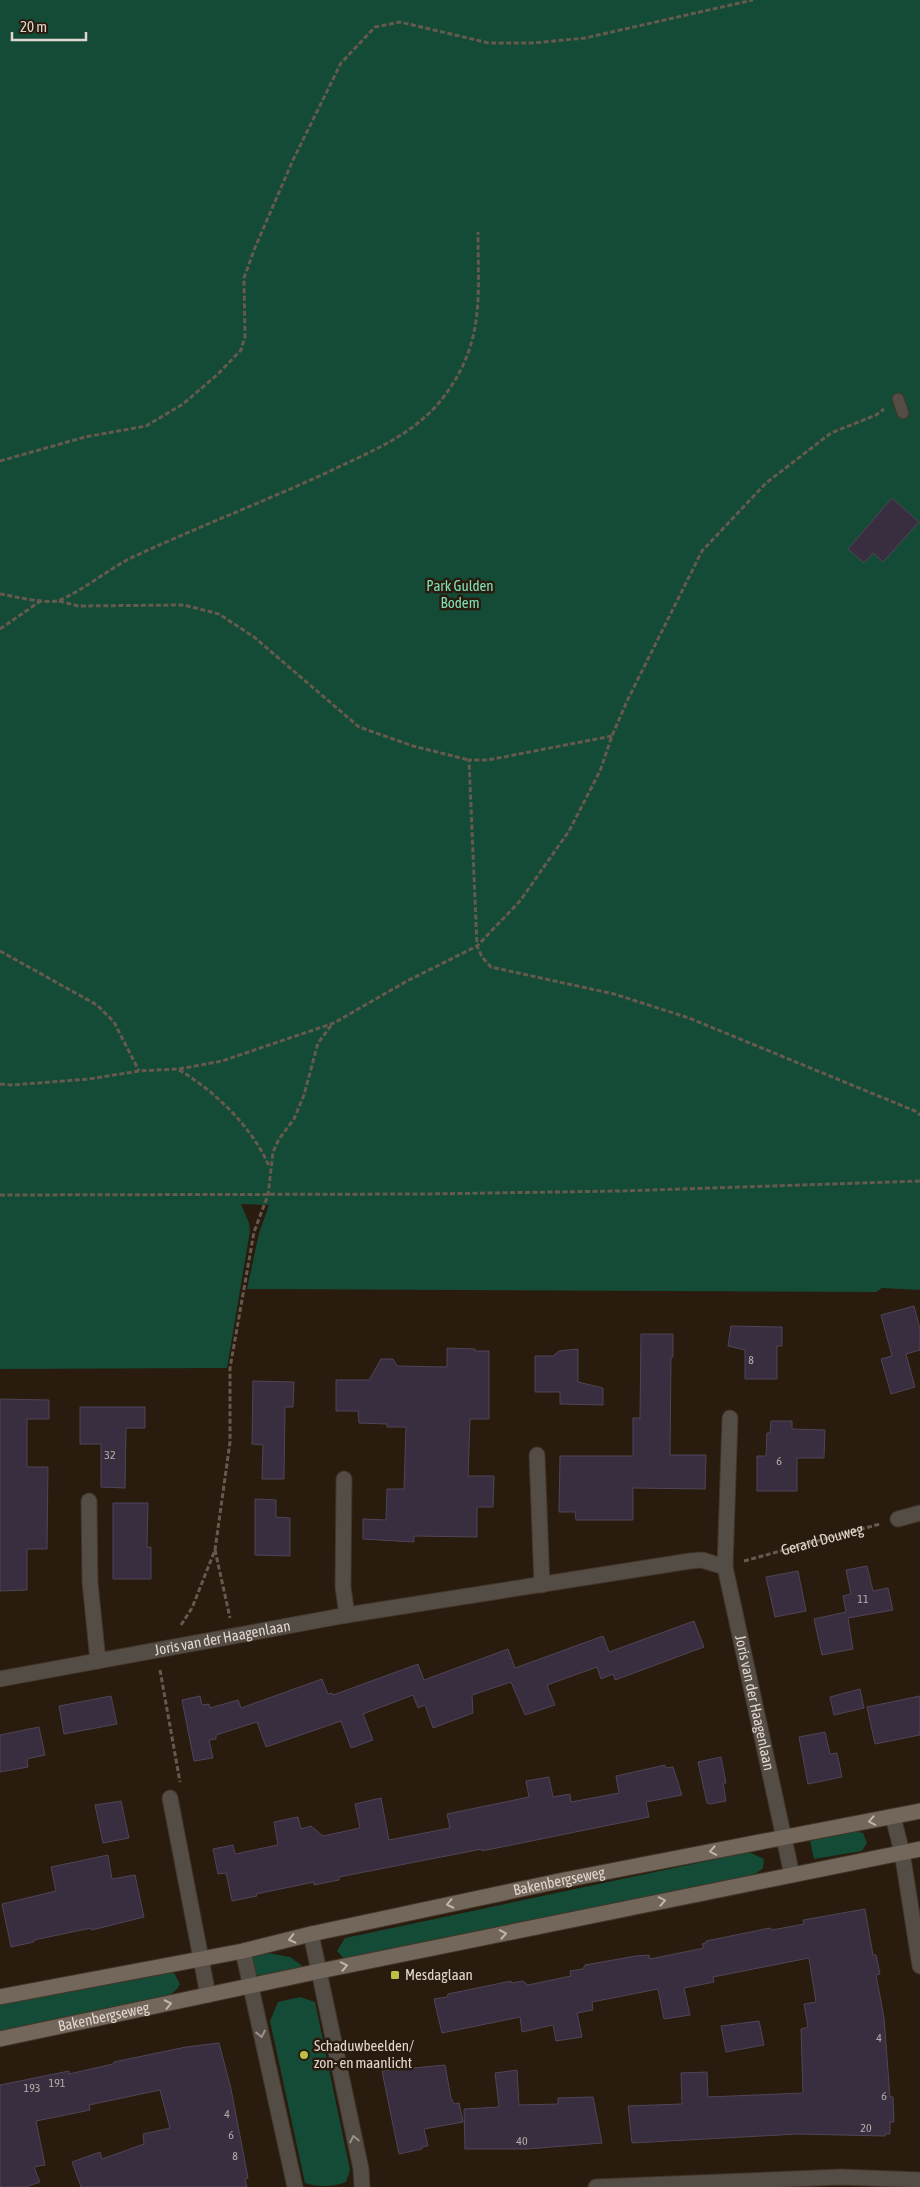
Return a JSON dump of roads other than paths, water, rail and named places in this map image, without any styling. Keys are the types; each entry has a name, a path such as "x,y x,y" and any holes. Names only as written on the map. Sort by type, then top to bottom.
{"street":[{"name":"Joris van der Haagenlaan","path":"730,1418 725,1567 792,1875"},
{"path":"538,1455 542,1586"},
{"path":"344,1479 343,1587 347,1615"},
{"path":"89,1501 90,1582 98,1661"},
{"path":"898,1519 920,1513"},
{"name":"Joris van der Haagenlaan","path":"0,1679 347,1615 542,1586 690,1561 702,1560 725,1567"},
{"path":"170,1798 208,1996"},
{"name":"Bakenbergseweg","path":"0,1997 243,1951 311,1934 559,1881 920,1811"},
{"path":"893,1817 902,1852 920,1966"},
{"name":"Bakenbergseweg","path":"0,2039 320,1971 920,1849"},
{"path":"311,1934 361,2169 362,2187"},
{"path":"243,1951 295,2187"},
{"path":"596,2187 832,2177 920,2180"}],"lane":[{"path":"898,399 903,413"}],"place":[{"name":"Mesdaglaan","path":"395,1975"},
{"name":"Schaduwbeelden/ zon- en maanlicht","path":"304,2055"}],"park label":[{"name":"Park Gulden Bodem","path":"460,594"}]}
